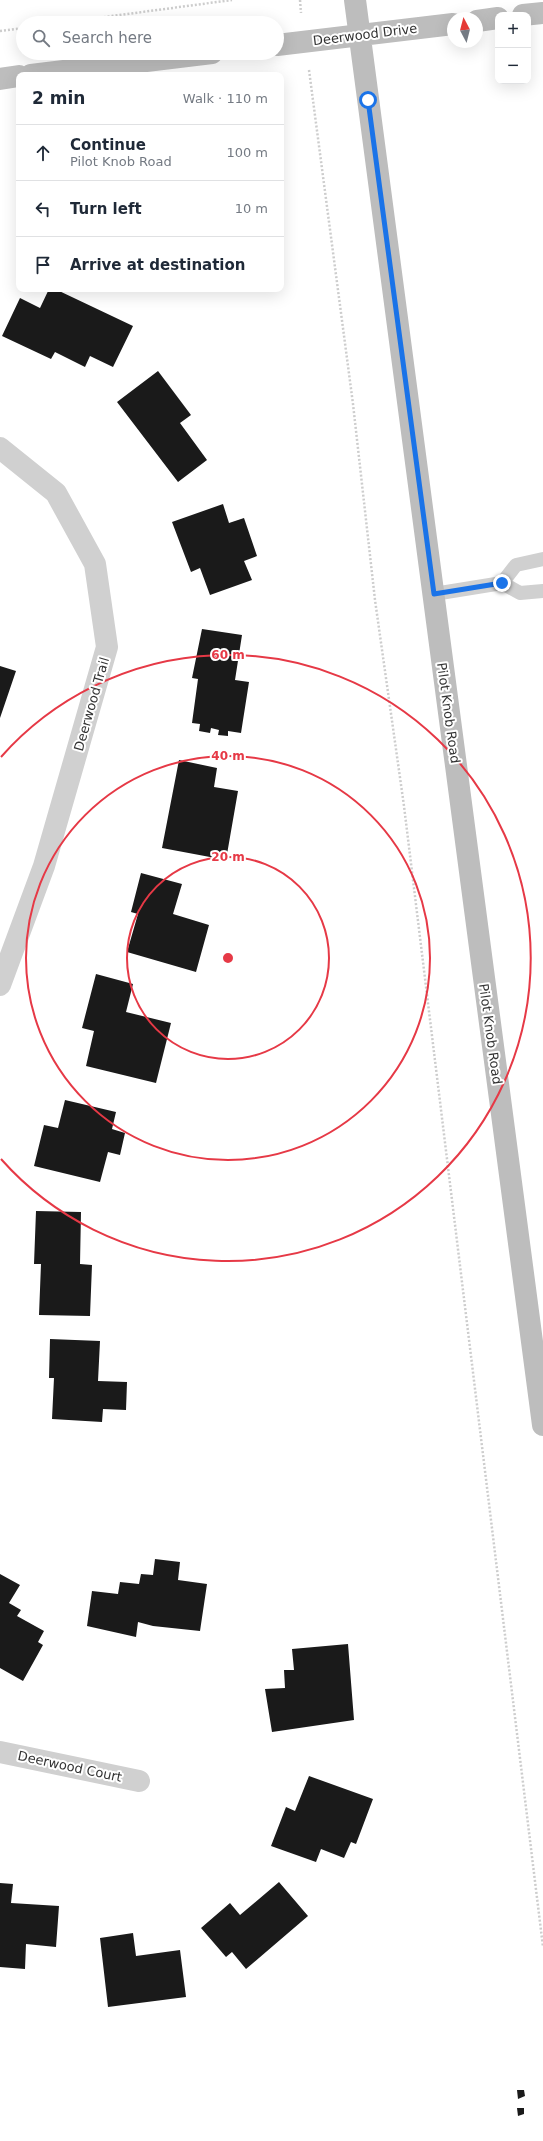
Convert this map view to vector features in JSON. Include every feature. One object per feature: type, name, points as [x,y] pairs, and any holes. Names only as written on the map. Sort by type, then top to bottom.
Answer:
[{"type":"main road","name":"Pilot Knob Road","points":[[355,0],[543,1425]]},
{"type":"main road","points":[[531,14],[543,12]]},
{"type":"main road","points":[[483,20],[495,18]]},
{"type":"main road","name":"Deerwood Drive","points":[[284,44],[447,25]]},
{"type":"main road","points":[[55,72],[154,60]]},
{"type":"main road","points":[[0,79],[16,76]]},
{"type":"street","name":"Deerwood Trail","points":[[0,448],[56,493],[95,564],[107,647],[44,866],[0,985]]},
{"type":"street","name":"Deerwood Court","points":[[0,1752],[139,1781]]},
{"type":"lane","points":[[502,583],[516,565],[543,559]]},
{"type":"lane","points":[[434,594],[502,583],[520,593],[543,591]]},
{"type":"path","points":[[112,16],[232,0]]},
{"type":"path","points":[[300,0],[304,42],[315,107],[352,396],[375,600],[405,814],[543,1947]]},
{"type":"path","points":[[0,31],[16,29]]},
{"type":"building","points":[[48,292],[61,292],[133,326],[113,367],[90,356],[85,367],[55,352],[51,359],[2,336],[20,298],[40,308]]},
{"type":"building","points":[[158,371],[191,415],[180,423],[207,460],[178,482],[117,402]]},
{"type":"building","points":[[223,504],[229,523],[244,518],[257,556],[244,561],[252,580],[210,595],[200,568],[191,572],[172,522]]},
{"type":"building","points":[[202,629],[242,635],[235,680],[249,682],[241,733],[228,731],[228,736],[218,735],[219,730],[211,728],[210,733],[199,731],[200,724],[192,723],[198,679],[192,678]]},
{"type":"building","points":[[0,666],[16,671],[0,718]]},
{"type":"building","points":[[179,760],[217,768],[214,787],[238,791],[226,860],[162,848]]},
{"type":"building","points":[[141,873],[182,884],[173,914],[209,925],[196,972],[127,952],[138,914],[131,912]]},
{"type":"building","points":[[96,974],[133,984],[126,1012],[171,1023],[156,1083],[86,1066],[94,1031],[82,1028]]},
{"type":"building","points":[[65,1100],[116,1112],[112,1129],[125,1133],[120,1155],[108,1152],[100,1182],[34,1166],[44,1125],[58,1128]]},
{"type":"building","points":[[36,1211],[81,1212],[80,1264],[92,1265],[90,1316],[39,1315],[41,1264],[34,1264]]},
{"type":"building","points":[[50,1339],[100,1341],[98,1381],[127,1382],[126,1410],[103,1409],[102,1422],[52,1419],[54,1378],[49,1378]]},
{"type":"building","points":[[155,1559],[180,1562],[178,1580],[207,1584],[200,1631],[153,1626],[138,1622],[136,1637],[87,1626],[92,1591],[118,1594],[120,1582],[139,1584],[141,1574],[153,1575]]},
{"type":"building","points":[[0,1574],[20,1585],[9,1603],[21,1610],[17,1616],[44,1631],[38,1642],[43,1645],[23,1681],[0,1668]]},
{"type":"building","points":[[348,1644],[354,1720],[272,1732],[265,1689],[285,1688],[284,1670],[294,1670],[292,1649]]},
{"type":"building","points":[[309,1776],[373,1799],[356,1844],[351,1842],[344,1858],[321,1849],[316,1862],[271,1846],[286,1807],[295,1811]]},
{"type":"building","points":[[279,1882],[308,1916],[246,1969],[232,1952],[226,1957],[201,1928],[230,1903],[240,1915]]},
{"type":"building","points":[[0,1883],[13,1884],[11,1903],[59,1906],[56,1947],[26,1944],[25,1969],[0,1967]]},
{"type":"building","points":[[133,1933],[136,1956],[180,1950],[186,1997],[108,2007],[100,1938]]},
{"type":"building","points":[[517,2090],[524,2090],[525,2096],[518,2099]]},
{"type":"building","points":[[517,2108],[524,2108],[524,2114],[518,2116]]},
{"type":"route","points":[[368,100],[434,594],[502,583]]}]
